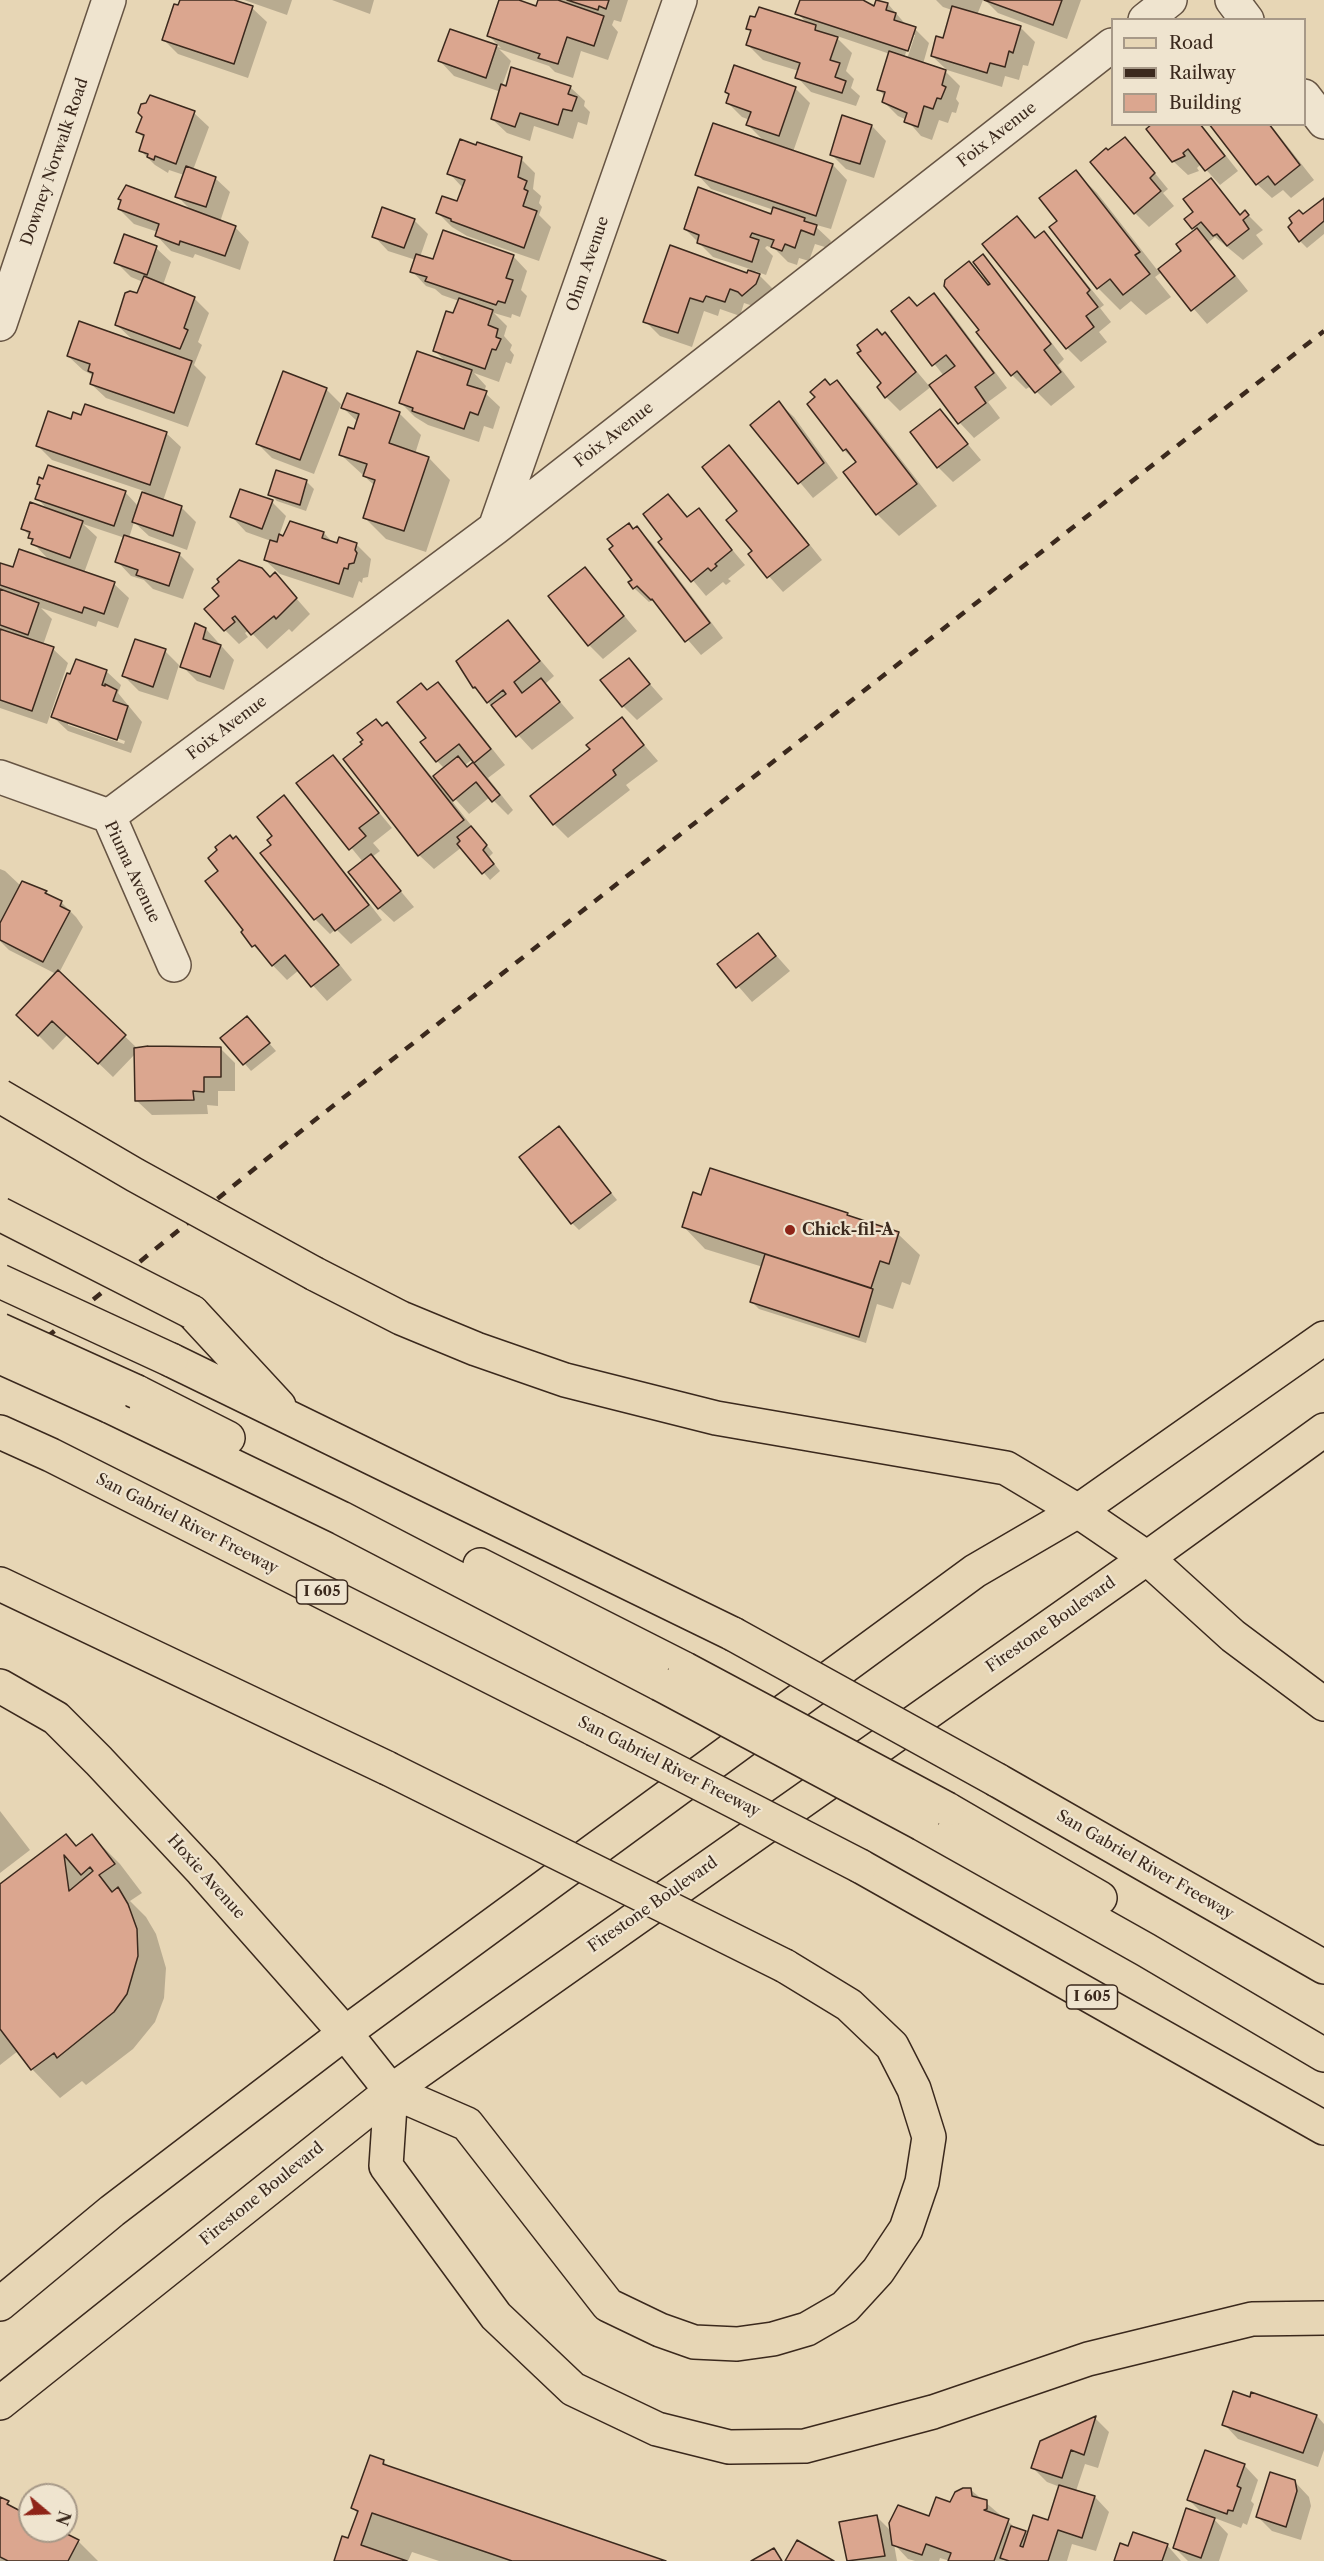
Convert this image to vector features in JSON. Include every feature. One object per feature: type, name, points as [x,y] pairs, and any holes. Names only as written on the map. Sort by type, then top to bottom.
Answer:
[{"type":"main road","points":[[0,1096],[135,1175],[315,1274],[401,1318],[476,1349],[565,1380],[716,1418],[1006,1468],[1078,1511],[1147,1558],[1233,1636],[1324,1704]]},
{"type":"main road","points":[[0,1214],[192,1312],[292,1420]]},
{"type":"main road","name":"San Gabriel River Freeway","points":[[0,1281],[171,1360],[733,1634],[997,1780],[1324,1966]]},
{"type":"main road","points":[[0,1330],[123,1399],[673,1676],[1324,2030]]},
{"type":"main road","points":[[0,2304],[112,2211],[345,2032],[975,1571],[1078,1511],[1324,1338]]},
{"type":"main road","points":[[0,1357],[123,1399]]},
{"type":"main road","name":"Firestone Boulevard","points":[[0,2403],[390,2091],[1147,1558],[1324,1430]]},
{"type":"main road","name":"San Gabriel River Freeway","points":[[0,1432],[51,1455],[594,1729],[860,1866],[1324,2128]]},
{"type":"main road","points":[[0,1584],[387,1768],[785,1966],[849,2005],[892,2046],[914,2089],[929,2137],[922,2182],[906,2229],[878,2271],[845,2307],[798,2332],[773,2339],[737,2344],[694,2342],[660,2330],[608,2305],[467,2124],[390,2091],[386,2166],[496,2316],[573,2389],[657,2429],[729,2447],[805,2446],[933,2412],[1088,2359],[1252,2319],[1324,2318]]},
{"type":"main road","name":"Hoxie Avenue","points":[[0,1686],[56,1718],[99,1761],[202,1871],[345,2032],[390,2091]]},
{"type":"main road","points":[[934,1816],[1146,1950],[1324,2055]]},
{"type":"street","name":"Downey Norwalk Road","points":[[0,324],[109,0]]},
{"type":"street","name":"Ohm Avenue","points":[[495,528],[680,0]]},
{"type":"street","points":[[1148,18],[1170,0]]},
{"type":"street","points":[[1232,0],[1246,18]]},
{"type":"street","name":"Foix Avenue","points":[[109,816],[495,528],[1111,47]]},
{"type":"street","points":[[1306,97],[1324,122]]},
{"type":"street","name":"Piuma Avenue","points":[[0,777],[109,816],[174,965]]},
{"type":"building","points":[[180,0],[234,0],[253,6],[234,64],[162,40],[174,4],[178,5]]},
{"type":"building","points":[[499,0],[519,0],[536,6],[538,0],[558,0],[604,16],[594,46],[567,37],[558,64],[538,58],[540,54],[487,36]]},
{"type":"building","points":[[567,0],[609,0],[606,9],[599,6],[598,10]]},
{"type":"building","points":[[800,0],[863,0],[874,6],[876,0],[888,3],[886,10],[896,13],[894,20],[916,27],[908,51],[795,14]]},
{"type":"building","points":[[984,0],[1062,0],[1053,25]]},
{"type":"building","points":[[952,6],[1021,26],[1013,53],[1009,51],[1005,67],[990,63],[987,73],[931,56],[936,36],[943,38]]},
{"type":"building","points":[[759,7],[816,25],[815,30],[838,37],[830,60],[840,63],[835,77],[846,81],[842,93],[795,78],[800,63],[746,45],[751,30],[746,29],[750,16],[755,17]]},
{"type":"building","points":[[450,29],[497,45],[486,78],[438,61]]},
{"type":"building","points":[[889,51],[946,70],[942,85],[946,87],[941,99],[937,98],[933,109],[924,106],[918,127],[904,122],[907,113],[882,102],[885,92],[877,90]]},
{"type":"building","points":[[734,65],[796,87],[779,136],[746,125],[751,112],[726,103],[729,94],[725,92]]},
{"type":"building","points":[[511,67],[571,86],[568,94],[577,97],[572,111],[563,109],[558,125],[520,113],[515,127],[491,119],[501,84],[506,86]]},
{"type":"building","points":[[150,95],[195,111],[176,164],[155,156],[154,160],[147,157],[148,154],[139,151],[144,135],[136,132],[142,117],[138,113],[141,104],[146,103]]},
{"type":"building","points":[[842,115],[872,125],[860,164],[830,155]]},
{"type":"building","points":[[713,123],[833,164],[816,216],[695,175]]},
{"type":"building","points":[[1150,126],[1202,126],[1225,156],[1205,171],[1188,149],[1183,153],[1185,156],[1172,162],[1146,129]]},
{"type":"building","points":[[1211,126],[1271,126],[1300,165],[1275,185],[1268,176],[1256,185]]},
{"type":"building","points":[[1125,137],[1155,173],[1150,178],[1161,191],[1134,214],[1090,162],[1106,148],[1108,150]]},
{"type":"building","points":[[460,139],[476,145],[477,142],[522,157],[518,177],[527,181],[524,189],[528,191],[523,206],[537,211],[524,248],[451,221],[436,213],[442,196],[457,201],[465,180],[447,174]]},
{"type":"building","points":[[186,166],[216,177],[206,207],[175,197]]},
{"type":"building","points":[[1076,170],[1140,252],[1135,255],[1150,274],[1123,295],[1110,279],[1097,289],[1049,227],[1057,221],[1039,198]]},
{"type":"building","points":[[1211,178],[1240,215],[1245,210],[1249,215],[1243,220],[1249,229],[1227,246],[1217,234],[1213,236],[1201,222],[1192,229],[1184,219],[1193,212],[1183,199]]},
{"type":"building","points":[[126,185],[236,226],[225,256],[180,241],[179,245],[155,236],[159,224],[118,209],[121,200],[118,199]]},
{"type":"building","points":[[698,187],[771,214],[773,207],[805,218],[804,221],[817,225],[814,235],[801,230],[795,248],[785,244],[782,251],[771,247],[774,240],[752,233],[750,237],[759,240],[752,262],[697,243],[699,235],[684,229]]},
{"type":"building","points":[[1324,198],[1324,221],[1299,242],[1288,227],[1292,223],[1289,218],[1299,210],[1303,214]]},
{"type":"building","points":[[382,207],[415,219],[404,248],[372,237]]},
{"type":"building","points":[[1017,216],[1035,238],[1044,231],[1090,290],[1087,293],[1098,307],[1086,316],[1094,327],[1066,349],[982,244]]},
{"type":"building","points":[[1197,228],[1235,276],[1191,311],[1158,269],[1181,251],[1176,244]]},
{"type":"building","points":[[443,230],[514,255],[506,278],[513,280],[505,303],[498,301],[496,305],[425,281],[427,277],[410,272],[416,254],[433,259]]},
{"type":"building","points":[[124,234],[157,246],[147,275],[114,263]]},
{"type":"building","points":[[670,245],[747,273],[748,270],[760,274],[756,284],[742,296],[730,289],[725,302],[706,296],[703,302],[690,298],[678,333],[643,322]]},
{"type":"building","points":[[983,254],[1051,344],[1044,350],[1061,372],[1035,393],[1017,371],[1011,376],[976,332],[979,330],[944,286],[945,280],[969,261],[988,285],[990,284],[973,262]]},
{"type":"building","points":[[144,276],[195,297],[184,328],[188,330],[180,349],[115,325],[125,293],[130,291],[137,293]]},
{"type":"building","points":[[934,293],[994,373],[975,387],[986,403],[958,424],[929,385],[955,366],[946,355],[932,366],[891,311],[909,297],[917,306]]},
{"type":"building","points":[[459,298],[493,310],[488,325],[498,329],[496,337],[501,339],[496,350],[492,349],[485,369],[433,351],[446,311],[453,313]]},
{"type":"building","points":[[79,321],[192,361],[174,413],[90,384],[93,373],[88,371],[90,364],[67,356]]},
{"type":"building","points":[[877,329],[882,335],[885,332],[916,372],[885,398],[877,387],[881,383],[857,353],[861,351],[857,345]]},
{"type":"building","points":[[417,351],[472,370],[467,385],[487,391],[478,415],[470,412],[464,429],[412,411],[413,408],[399,403]]},
{"type":"building","points":[[283,371],[327,388],[300,460],[256,444]]},
{"type":"building","points":[[825,379],[830,385],[837,380],[917,484],[876,515],[843,472],[856,462],[846,449],[843,451],[807,404],[815,397],[810,392]]},
{"type":"building","points":[[347,393],[400,412],[389,443],[429,457],[404,531],[363,518],[375,480],[363,476],[367,464],[339,455],[348,427],[354,429],[359,414],[341,408]]},
{"type":"building","points":[[779,401],[824,463],[798,484],[750,425]]},
{"type":"building","points":[[85,404],[167,432],[150,485],[36,446],[48,411],[71,419],[73,412],[81,415]]},
{"type":"building","points":[[940,409],[968,444],[937,468],[910,432]]},
{"type":"building","points":[[729,445],[809,545],[767,578],[748,554],[752,551],[726,520],[737,511],[702,467]]},
{"type":"building","points":[[48,465],[126,491],[114,526],[35,499],[40,485],[37,484],[39,477],[43,479]]},
{"type":"building","points":[[276,470],[307,480],[300,505],[268,495]]},
{"type":"building","points":[[240,489],[273,500],[262,529],[230,517]]},
{"type":"building","points":[[142,492],[182,506],[173,536],[132,522]]},
{"type":"building","points":[[668,494],[687,517],[699,508],[732,550],[715,564],[717,566],[711,571],[708,568],[691,582],[658,542],[662,539],[643,514]]},
{"type":"building","points":[[30,502],[83,521],[70,558],[31,544],[33,539],[28,538],[30,532],[21,529]]},
{"type":"building","points":[[290,521],[324,532],[322,538],[337,543],[339,537],[357,543],[354,563],[349,564],[348,569],[344,568],[339,584],[264,560],[270,540],[277,542],[279,534],[283,536]]},
{"type":"building","points":[[629,523],[633,529],[637,526],[710,623],[685,642],[652,599],[637,586],[633,589],[628,582],[632,580],[609,549],[613,546],[607,539]]},
{"type":"building","points":[[124,535],[180,553],[169,586],[136,575],[138,570],[115,562]]},
{"type":"building","points":[[19,549],[115,582],[104,614],[84,607],[82,613],[0,585],[0,563],[13,567]]},
{"type":"building","points":[[239,560],[262,568],[270,577],[275,572],[297,598],[276,619],[274,616],[251,635],[235,616],[232,618],[235,622],[224,631],[204,609],[219,596],[212,588],[219,582],[217,579]]},
{"type":"building","points":[[585,567],[624,616],[588,646],[548,596]]},
{"type":"building","points":[[0,589],[39,603],[28,635],[0,625]]},
{"type":"building","points":[[508,620],[540,661],[514,682],[522,693],[541,678],[560,702],[516,737],[491,705],[506,694],[503,690],[487,703],[475,687],[473,688],[456,661]]},
{"type":"building","points":[[195,623],[206,628],[203,639],[221,645],[210,677],[180,667]]},
{"type":"building","points":[[0,629],[54,647],[32,711],[0,700]]},
{"type":"building","points":[[135,639],[166,649],[153,687],[122,676]]},
{"type":"building","points":[[629,658],[650,684],[622,707],[600,680]]},
{"type":"building","points":[[76,659],[107,670],[102,685],[105,686],[105,684],[117,690],[113,701],[128,706],[117,740],[51,717],[67,673],[70,674]]},
{"type":"building","points":[[438,682],[491,749],[474,763],[459,744],[436,762],[420,742],[426,738],[397,702],[421,683],[427,690]]},
{"type":"building","points":[[622,717],[644,745],[613,770],[616,775],[553,825],[530,796],[590,749],[586,745]]},
{"type":"building","points":[[376,719],[382,726],[387,722],[464,820],[418,856],[343,759],[362,744],[360,742],[363,740],[357,733]]},
{"type":"building","points":[[333,755],[379,813],[359,828],[366,836],[349,850],[296,783]]},
{"type":"building","points":[[458,756],[467,767],[473,762],[500,795],[492,802],[476,782],[453,801],[433,776]]},
{"type":"building","points":[[284,795],[369,905],[335,931],[322,914],[314,920],[260,853],[271,845],[267,840],[272,836],[257,817]]},
{"type":"building","points":[[471,826],[487,845],[483,850],[494,864],[482,874],[457,844],[460,841],[457,837]]},
{"type":"building","points":[[230,835],[233,839],[236,836],[339,965],[311,987],[285,955],[272,966],[255,945],[252,947],[241,932],[243,930],[205,881],[218,871],[208,858],[217,850],[215,847]]},
{"type":"building","points":[[371,854],[401,891],[378,909],[348,872]]},
{"type":"building","points":[[22,881],[47,891],[45,893],[62,901],[60,906],[70,911],[43,962],[0,940],[0,923]]},
{"type":"building","points":[[758,933],[776,956],[736,988],[717,964]]},
{"type":"building","points":[[58,970],[126,1035],[98,1064],[52,1021],[38,1036],[16,1015]]},
{"type":"building","points":[[247,1016],[270,1043],[243,1065],[220,1038]]},
{"type":"building","points":[[148,1046],[221,1047],[221,1077],[204,1077],[204,1092],[193,1091],[194,1100],[135,1101],[134,1048]]},
{"type":"building","points":[[559,1126],[611,1193],[571,1224],[519,1157]]},
{"type":"building","name":"Chick-fil-A","points":[[710,1168],[899,1232],[889,1264],[880,1261],[871,1288],[682,1227],[693,1192],[701,1195]]},
{"type":"building","points":[[765,1254],[873,1289],[859,1337],[750,1302]]},
{"type":"building","points":[[66,1834],[76,1846],[92,1834],[115,1864],[99,1875],[112,1892],[118,1887],[128,1904],[137,1929],[138,1956],[127,1994],[114,2012],[57,2058],[54,2053],[31,2070],[0,2029],[0,1884]],"holes":[[[64,1855],[81,1875],[90,1867],[93,1871],[69,1891]]]},
{"type":"building","points":[[1233,2391],[1250,2397],[1251,2392],[1317,2415],[1303,2453],[1222,2425]]},
{"type":"building","points":[[1096,2416],[1084,2455],[1071,2450],[1062,2478],[1031,2468],[1040,2441]]},
{"type":"building","points":[[1205,2450],[1245,2464],[1237,2486],[1241,2488],[1233,2511],[1228,2510],[1227,2514],[1187,2500]]},
{"type":"building","points":[[370,2455],[384,2460],[383,2464],[666,2561],[512,2561],[372,2513],[361,2545],[407,2561],[334,2561],[342,2536],[348,2538],[358,2511],[351,2508]]},
{"type":"building","points":[[1270,2472],[1295,2480],[1297,2491],[1286,2527],[1256,2517]]},
{"type":"building","points":[[1059,2485],[1095,2496],[1082,2538],[1058,2530],[1048,2561],[1009,2561],[1000,2558],[1011,2526],[1026,2531],[1020,2546],[1023,2547],[1033,2515],[1048,2520]]},
{"type":"building","points":[[963,2488],[971,2488],[972,2496],[987,2500],[987,2509],[984,2510],[1009,2519],[994,2561],[948,2561],[951,2553],[926,2544],[922,2555],[892,2545],[889,2523],[898,2505],[929,2516],[936,2497],[950,2502],[955,2492]]},
{"type":"building","points":[[0,2497],[9,2501],[7,2504],[18,2510],[18,2543],[77,2543],[68,2561],[8,2561],[0,2557]]},
{"type":"building","points":[[1186,2508],[1215,2518],[1201,2558],[1173,2548]]},
{"type":"building","points":[[877,2515],[885,2556],[847,2561],[839,2522]]},
{"type":"building","points":[[1133,2532],[1168,2544],[1162,2561],[1114,2561],[1120,2543],[1128,2546]]},
{"type":"building","points":[[797,2540],[834,2561],[785,2561]]},
{"type":"building","points":[[774,2548],[782,2561],[751,2561]]},
{"type":"railway","points":[[0,1375],[306,1127],[1324,331]]},
{"type":"place","name":"Chick-fil-A","points":[[790,1230]]}]
